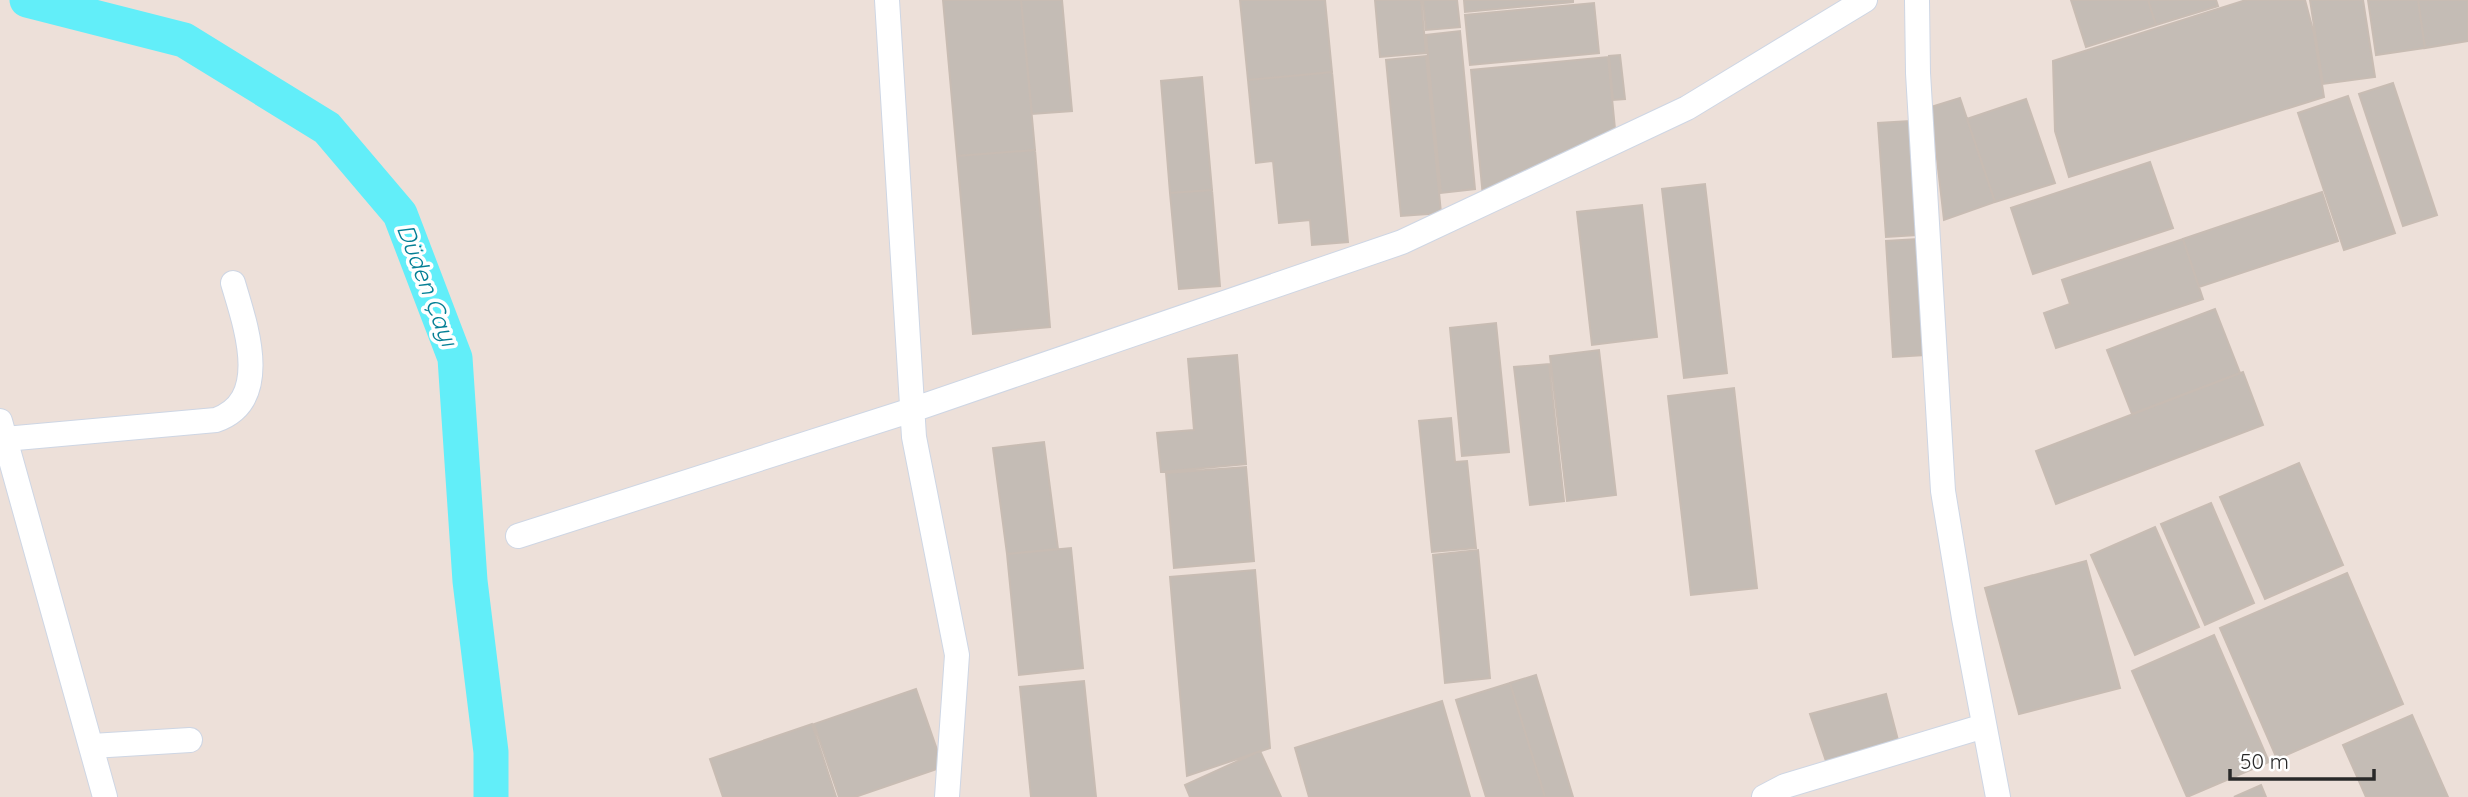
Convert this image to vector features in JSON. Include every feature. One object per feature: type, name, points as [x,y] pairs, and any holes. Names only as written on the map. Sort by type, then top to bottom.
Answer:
[{"type":"street","points":[[887,0],[914,437],[957,655],[947,797]]},
{"type":"street","points":[[518,536],[912,410],[1402,242],[1687,108],[1865,0]]},
{"type":"street","points":[[1917,0],[1918,73],[1943,491],[1998,797]]},
{"type":"street","points":[[105,797],[2,430],[216,420],[232,412],[242,400],[247,386],[251,355],[233,283]]},
{"type":"street","points":[[1764,797],[1785,786],[1984,726]]},
{"type":"street","points":[[92,746],[190,740]]},
{"type":"building","points":[[943,0],[1021,0],[1035,150],[957,156]]},
{"type":"building","points":[[1021,0],[1062,0],[1072,111],[1032,114]]},
{"type":"building","points":[[1240,0],[1325,0],[1332,72],[1248,80]]},
{"type":"building","points":[[1375,0],[1421,0],[1426,53],[1380,57]]},
{"type":"building","points":[[1423,0],[1457,0],[1460,27],[1426,30]]},
{"type":"building","points":[[1464,0],[1573,0],[1573,2],[1465,12]]},
{"type":"building","points":[[2071,0],[2148,0],[2156,25],[2086,47]]},
{"type":"building","points":[[2148,0],[2216,0],[2218,6],[2156,25]]},
{"type":"building","points":[[2246,0],[2305,0],[2314,34],[2324,97],[2069,177],[2055,131],[2053,61]]},
{"type":"building","points":[[2310,0],[2363,0],[2375,77],[2323,84]]},
{"type":"building","points":[[2368,0],[2418,0],[2425,48],[2376,55]]},
{"type":"building","points":[[2418,0],[2468,0],[2468,41],[2425,48]]},
{"type":"building","points":[[1594,3],[1599,53],[1470,65],[1465,15]]},
{"type":"building","points":[[1460,31],[1475,189],[1441,193],[1426,35]]},
{"type":"building","points":[[1620,55],[1625,99],[1613,100],[1609,56]]},
{"type":"building","points":[[1426,56],[1441,213],[1401,216],[1386,60]]},
{"type":"building","points":[[1608,57],[1615,129],[1483,197],[1471,70]]},
{"type":"building","points":[[1332,72],[1348,242],[1312,245],[1310,220],[1279,223],[1273,161],[1256,163],[1248,80]]},
{"type":"building","points":[[1202,77],[1212,190],[1170,193],[1161,81]]},
{"type":"building","points":[[2393,83],[2437,215],[2403,226],[2359,94]]},
{"type":"building","points":[[2348,96],[2395,233],[2344,250],[2298,113]]},
{"type":"building","points":[[1960,98],[1995,202],[1944,220],[1931,107]]},
{"type":"building","points":[[2026,99],[2055,183],[1995,202],[1967,119]]},
{"type":"building","points":[[1910,121],[1917,235],[1886,237],[1878,123]]},
{"type":"building","points":[[1035,150],[1050,327],[973,334],[957,156]]},
{"type":"building","points":[[2150,162],[2173,228],[2033,274],[2011,208]]},
{"type":"building","points":[[1705,184],[1727,373],[1684,378],[1662,189]]},
{"type":"building","points":[[1212,190],[1220,286],[1179,289],[1170,193]]},
{"type":"building","points":[[2322,192],[2338,241],[2199,287],[2183,239]]},
{"type":"building","points":[[1642,205],[1657,337],[1592,345],[1577,212]]},
{"type":"building","points":[[1918,239],[1925,355],[1893,357],[1886,241]]},
{"type":"building","points":[[2183,239],[2203,299],[2056,348],[2044,313],[2070,304],[2062,280]]},
{"type":"building","points":[[2215,309],[2240,373],[2132,414],[2107,350]]},
{"type":"building","points":[[1496,323],[1509,452],[1462,456],[1450,328]]},
{"type":"building","points":[[1599,350],[1616,495],[1567,501],[1550,356]]},
{"type":"building","points":[[1237,355],[1246,464],[1161,472],[1157,433],[1194,430],[1188,359]]},
{"type":"building","points":[[1549,364],[1564,501],[1530,505],[1514,367]]},
{"type":"building","points":[[2243,372],[2263,425],[2056,504],[2036,451]]},
{"type":"building","points":[[1734,388],[1757,588],[1691,595],[1668,396]]},
{"type":"building","points":[[1451,418],[1455,462],[1467,461],[1476,548],[1432,552],[1419,421]]},
{"type":"building","points":[[1044,442],[1058,549],[1007,554],[993,448]]},
{"type":"building","points":[[2299,463],[2343,565],[2265,599],[2220,497]]},
{"type":"building","points":[[1246,467],[1254,561],[1174,568],[1166,473]]},
{"type":"building","points":[[2211,503],[2254,603],[2205,625],[2161,524]]},
{"type":"building","points":[[2155,527],[2199,627],[2135,655],[2091,555]]},
{"type":"building","points":[[1071,548],[1083,668],[1019,675],[1007,554]]},
{"type":"building","points":[[1478,550],[1490,678],[1445,683],[1433,555]]},
{"type":"building","points":[[2086,561],[2120,688],[2019,714],[1985,588]]},
{"type":"building","points":[[1255,570],[1270,748],[1187,776],[1170,577]]},
{"type":"building","points":[[2347,573],[2403,704],[2277,759],[2220,628]]},
{"type":"building","points":[[2214,635],[2269,762],[2187,797],[2132,671]]},
{"type":"building","points":[[1536,675],[1573,797],[1545,797],[1510,683]]},
{"type":"building","points":[[1084,681],[1096,797],[1031,797],[1020,687]]},
{"type":"building","points":[[1510,683],[1545,797],[1486,797],[1456,700]]},
{"type":"building","points":[[916,689],[943,767],[855,797],[839,797],[814,724]]},
{"type":"building","points":[[1886,694],[1899,744],[1827,764],[1810,714]]},
{"type":"building","points":[[1442,701],[1470,797],[1309,797],[1295,748]]},
{"type":"building","points":[[2412,715],[2448,797],[2366,797],[2343,745]]},
{"type":"building","points":[[812,724],[836,797],[723,797],[710,759]]},
{"type":"building","points":[[1260,751],[1281,797],[1190,797],[1185,785]]},
{"type":"building","points":[[2261,785],[2266,797],[2234,797]]},
{"type":"waterway","name":"Düden Çayı","points":[[27,0],[184,40],[327,128],[400,214],[455,358],[470,581],[491,752],[491,797]]}]
